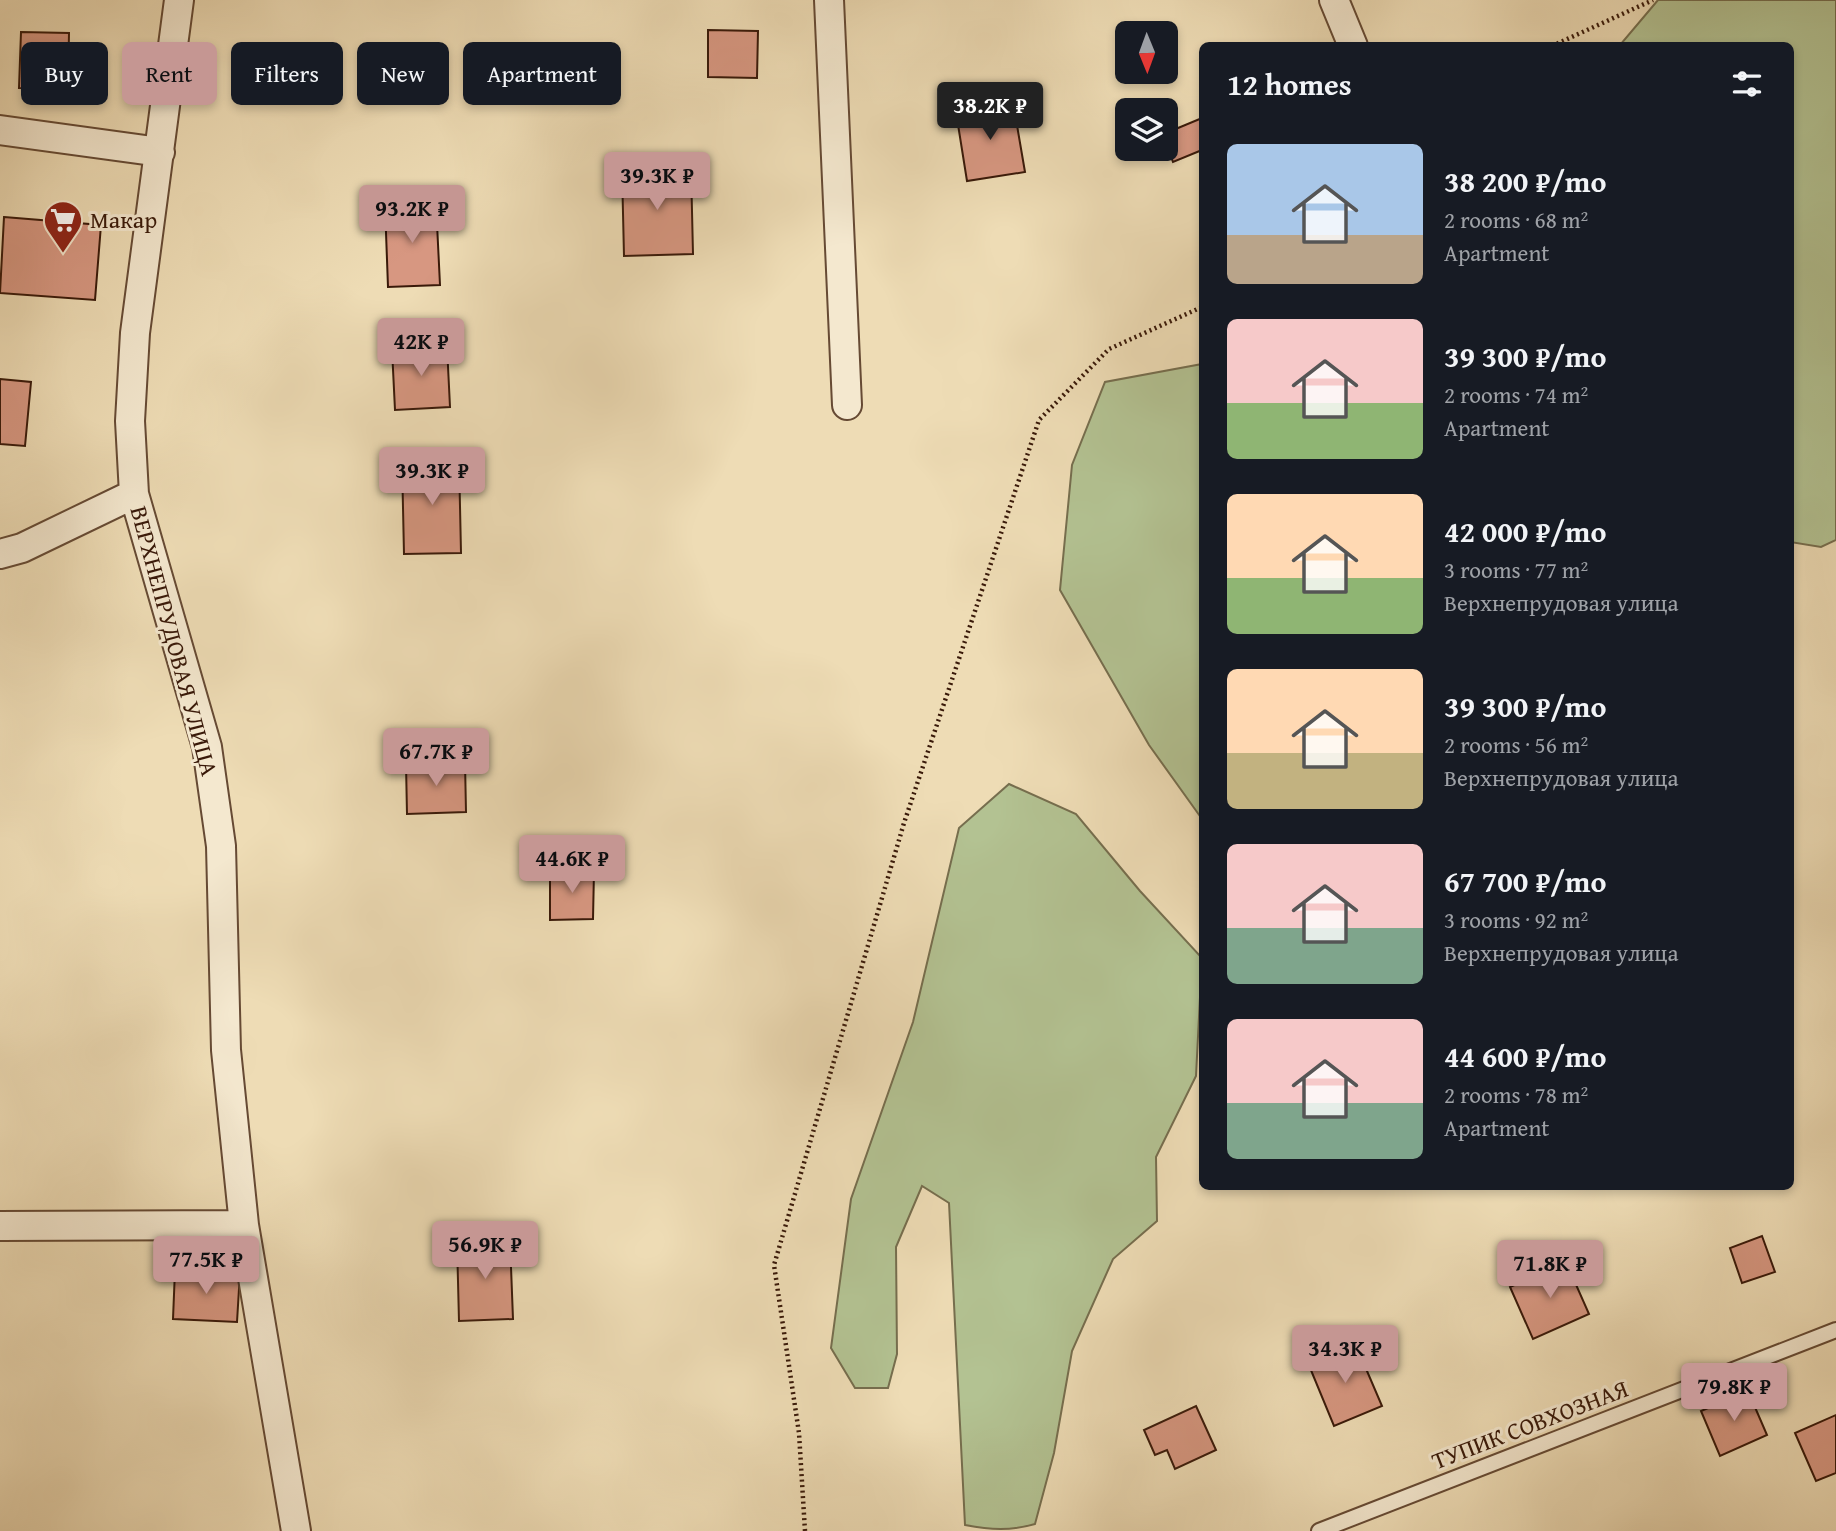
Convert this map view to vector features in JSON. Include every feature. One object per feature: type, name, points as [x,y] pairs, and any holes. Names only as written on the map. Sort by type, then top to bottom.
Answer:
[{"type":"street","name":"ВЕРХНЕПРУДОВАЯ УЛИЦА","points":[[179,0],[135,333],[130,421],[134,494],[207,747],[221,846],[226,1050],[244,1225],[296,1531]]},
{"type":"street","points":[[829,0],[847,405]]},
{"type":"street","points":[[1334,0],[1351,42]]},
{"type":"street","points":[[0,130],[160,152]]},
{"type":"street","points":[[0,554],[22,548],[134,494]]},
{"type":"street","points":[[0,1226],[244,1225]]},
{"type":"lane","name":"ТУПИК СОВХОЗНАЯ","points":[[1319,1531],[1836,1330]]},
{"type":"path","points":[[1561,42],[1653,0]]},
{"type":"path","points":[[805,1531],[799,1433],[774,1265],[908,810],[1039,420],[1109,349],[1199,308]]},
{"type":"green space","points":[[1658,0],[1836,0],[1836,540],[1821,547],[1794,543],[1794,42],[1623,42]]},
{"type":"green space","points":[[1199,365],[1199,815],[1149,745],[1060,590],[1072,465],[1105,382]]},
{"type":"green space","points":[[1009,784],[1076,814],[1140,891],[1199,955],[1196,1076],[1156,1157],[1157,1221],[1113,1259],[1072,1351],[1054,1453],[1035,1524],[1017,1528],[965,1525],[949,1203],[922,1186],[896,1247],[897,1354],[888,1388],[855,1388],[831,1348],[851,1199],[913,1022],[959,828]]},
{"type":"building","points":[[708,30],[758,31],[757,78],[708,77]]},
{"type":"building","points":[[21,32],[69,33],[69,42],[21,42],[19,88]]},
{"type":"building","points":[[1013,102],[1025,172],[967,181],[956,112]]},
{"type":"building","points":[[1199,119],[1199,151],[1178,160],[1178,128]]},
{"type":"building","points":[[691,168],[693,254],[624,256],[622,170]]},
{"type":"building","points":[[436,203],[440,285],[388,287],[385,205]]},
{"type":"building","points":[[4,217],[101,225],[95,300],[0,293]]},
{"type":"building","points":[[447,346],[450,407],[395,410],[392,349]]},
{"type":"building","points":[[0,379],[31,382],[25,446],[0,444]]},
{"type":"building","points":[[459,460],[461,553],[404,554],[402,461]]},
{"type":"building","points":[[465,762],[466,812],[407,814],[406,764]]},
{"type":"building","points":[[550,870],[594,871],[593,919],[550,920]]},
{"type":"building","points":[[1762,1236],[1775,1272],[1742,1283],[1730,1248]]},
{"type":"building","points":[[510,1241],[513,1319],[459,1321],[457,1242]]},
{"type":"building","points":[[1566,1262],[1589,1314],[1533,1339],[1510,1287]]},
{"type":"building","points":[[175,1270],[240,1272],[237,1322],[173,1319]]},
{"type":"building","points":[[1355,1343],[1382,1406],[1334,1426],[1308,1363]]},
{"type":"building","points":[[1748,1391],[1767,1435],[1720,1456],[1701,1411]]},
{"type":"building","points":[[1196,1406],[1216,1450],[1175,1469],[1167,1450],[1155,1455],[1144,1430]]},
{"type":"building","points":[[1836,1415],[1836,1473],[1816,1481],[1795,1433]]},
{"type":"place","name":"Макар","points":[[63,254]]}]
